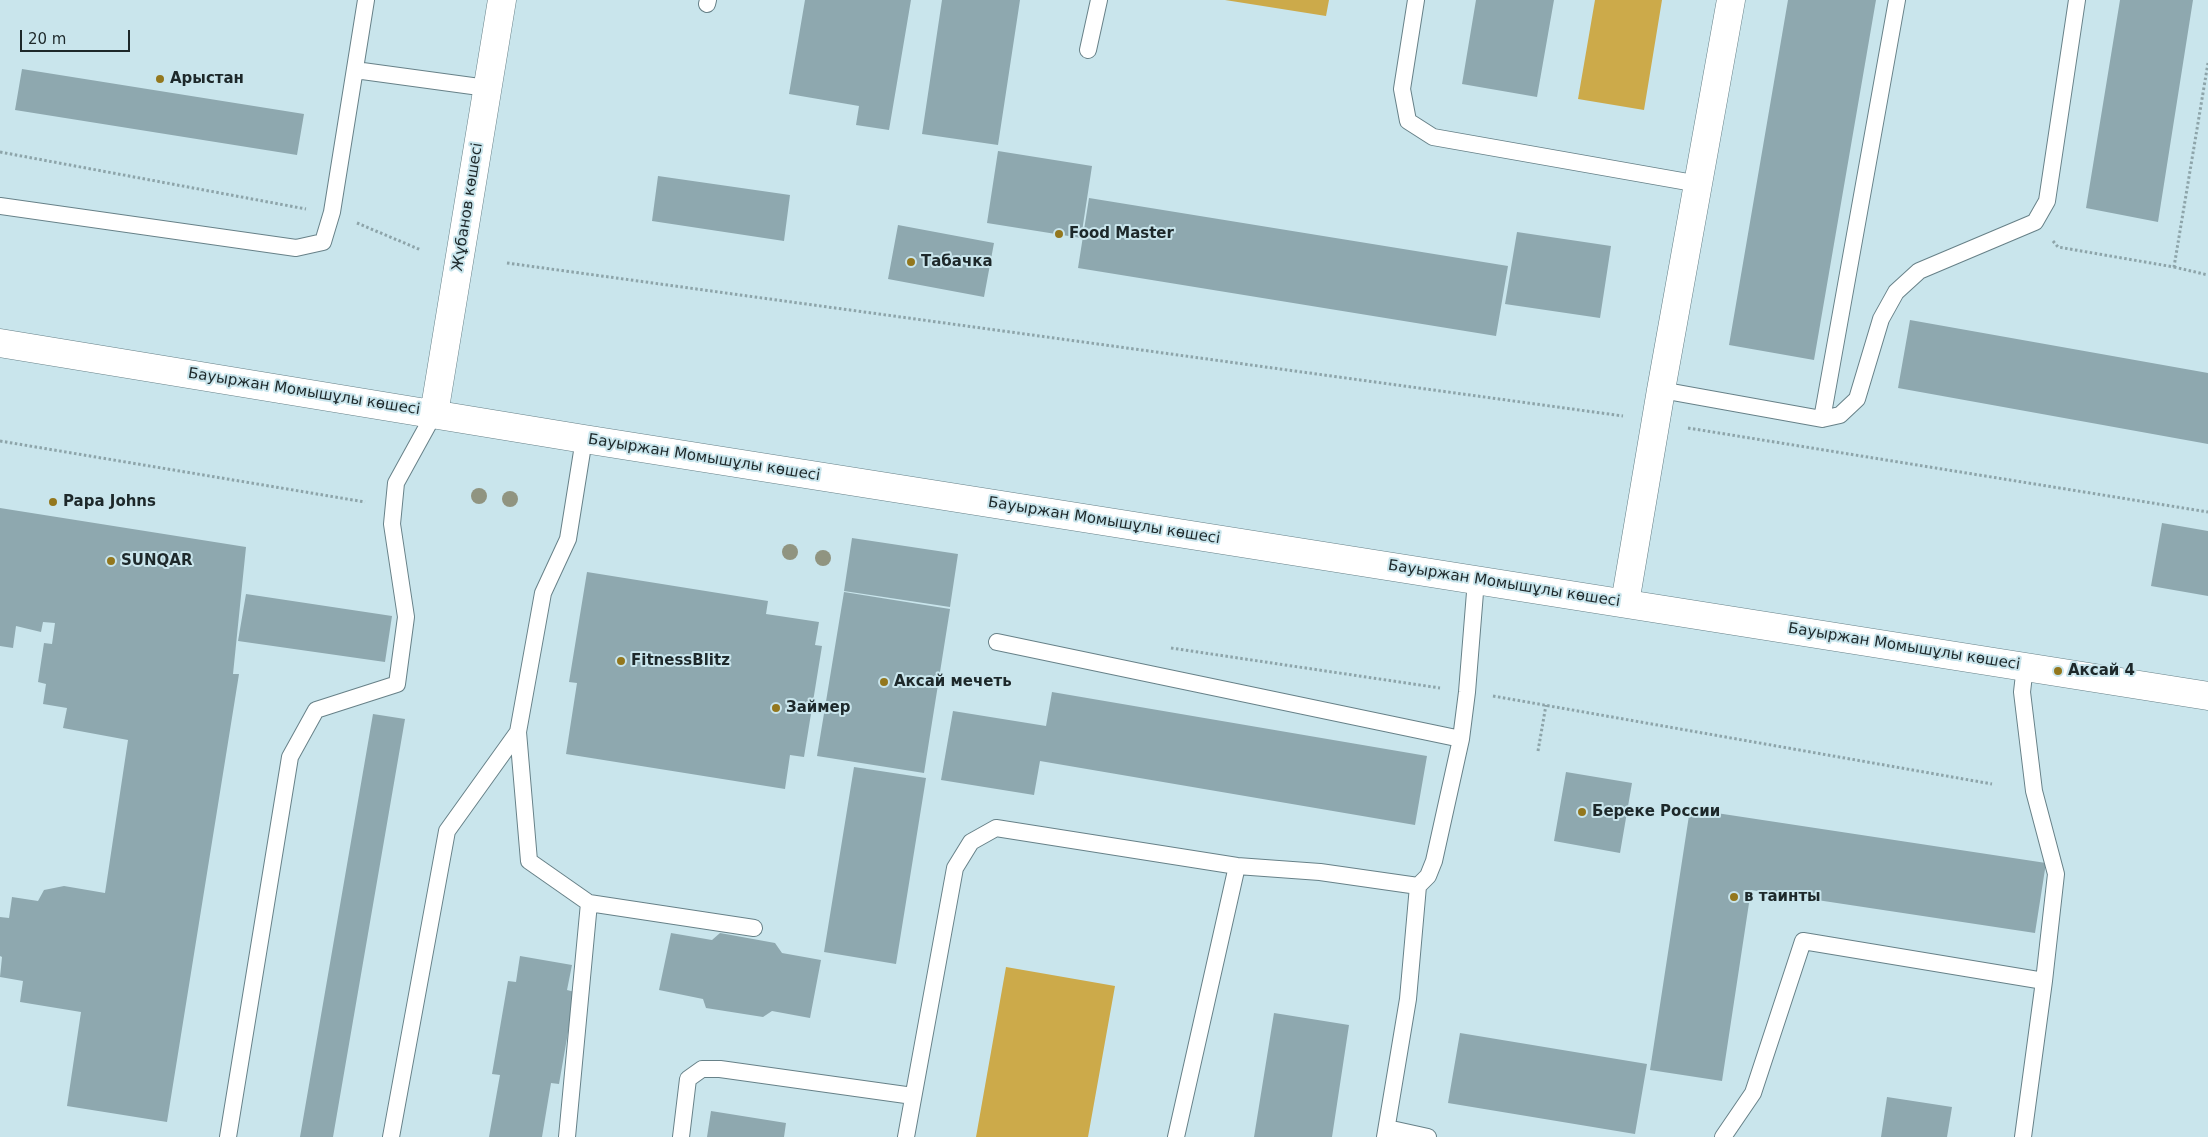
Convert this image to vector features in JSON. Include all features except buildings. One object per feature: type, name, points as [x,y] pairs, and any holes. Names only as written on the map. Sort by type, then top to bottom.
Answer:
[{"type":"main road","name":"Жұбанов көшесі","points":[[434,414],[502,0]]},
{"type":"main road","points":[[1625,603],[1655,422],[1731,0]]},
{"type":"main road","name":"Бауыржан Момышұлы көшесі","points":[[0,343],[584,439],[2208,696]]},
{"type":"lane","points":[[0,206],[296,248],[323,242],[332,212],[366,0]]},
{"type":"lane","points":[[1088,50],[1099,0]]},
{"type":"lane","points":[[1416,0],[1402,89],[1408,121],[1433,137],[1699,184]]},
{"type":"lane","points":[[1822,419],[1897,0]]},
{"type":"lane","points":[[1661,390],[1822,419],[1840,415],[1857,399],[1881,319],[1896,292],[1919,271],[2035,222],[2047,201],[2077,0]]},
{"type":"lane","points":[[355,70],[487,88]]},
{"type":"lane","points":[[228,1137],[290,757],[316,710],[397,684],[406,617],[392,524],[396,483],[434,414]]},
{"type":"lane","points":[[584,439],[568,539],[543,593],[518,732],[529,862],[589,903],[754,928]]},
{"type":"lane","points":[[1428,1137],[1386,1132],[1408,999],[1418,886],[1428,876],[1434,861],[1461,739],[1467,692],[1476,580]]},
{"type":"lane","points":[[997,642],[1461,739]]},
{"type":"lane","points":[[2023,1137],[2056,874],[2034,791],[2022,692],[2025,666]]},
{"type":"lane","points":[[391,1137],[447,831],[518,732]]},
{"type":"lane","points":[[906,1137],[955,868],[971,842],[996,828],[1237,866],[1320,872],[1418,886]]},
{"type":"lane","points":[[1176,1137],[1237,866]]},
{"type":"lane","points":[[567,1137],[589,903]]},
{"type":"lane","points":[[1723,1137],[1753,1093],[1802,941],[2044,981]]},
{"type":"lane","points":[[681,1137],[688,1079],[702,1069],[720,1069],[913,1096]]},
{"type":"path","points":[[2174,267],[2208,63]]},
{"type":"path","points":[[0,152],[298,208],[332,212],[421,250]]},
{"type":"path","points":[[2035,222],[2058,247],[2174,267],[2208,275]]},
{"type":"path","points":[[507,263],[1578,409],[2208,512]]},
{"type":"path","points":[[0,441],[365,502]]},
{"type":"path","points":[[1164,647],[1546,704],[1992,784]]},
{"type":"path","points":[[1538,751],[1546,704]]},
{"type":"shaded area","points":[[1225,0],[1329,0],[1326,16]]},
{"type":"shaded area","points":[[1595,0],[1662,0],[1644,110],[1578,99]]},
{"type":"shaded area","points":[[1006,967],[1115,986],[1088,1137],[976,1137]]},
{"type":"place","name":"Арыстан","points":[[160,79]]},
{"type":"place","name":"Food Master","points":[[1059,234]]},
{"type":"place","name":"Табачка","points":[[911,262]]},
{"type":"place","name":"Papa Johns","points":[[53,502]]},
{"type":"place","name":"SUNQAR","points":[[111,561]]},
{"type":"place","name":"FitnessBlitz","points":[[621,661]]},
{"type":"place","name":"Аксай 4","points":[[2058,671]]},
{"type":"place","name":"Аксай мечеть","points":[[884,682]]},
{"type":"place","name":"Займер","points":[[776,708]]},
{"type":"place","name":"Береке России","points":[[1582,812]]},
{"type":"place","name":"в таинты","points":[[1734,897]]}]
